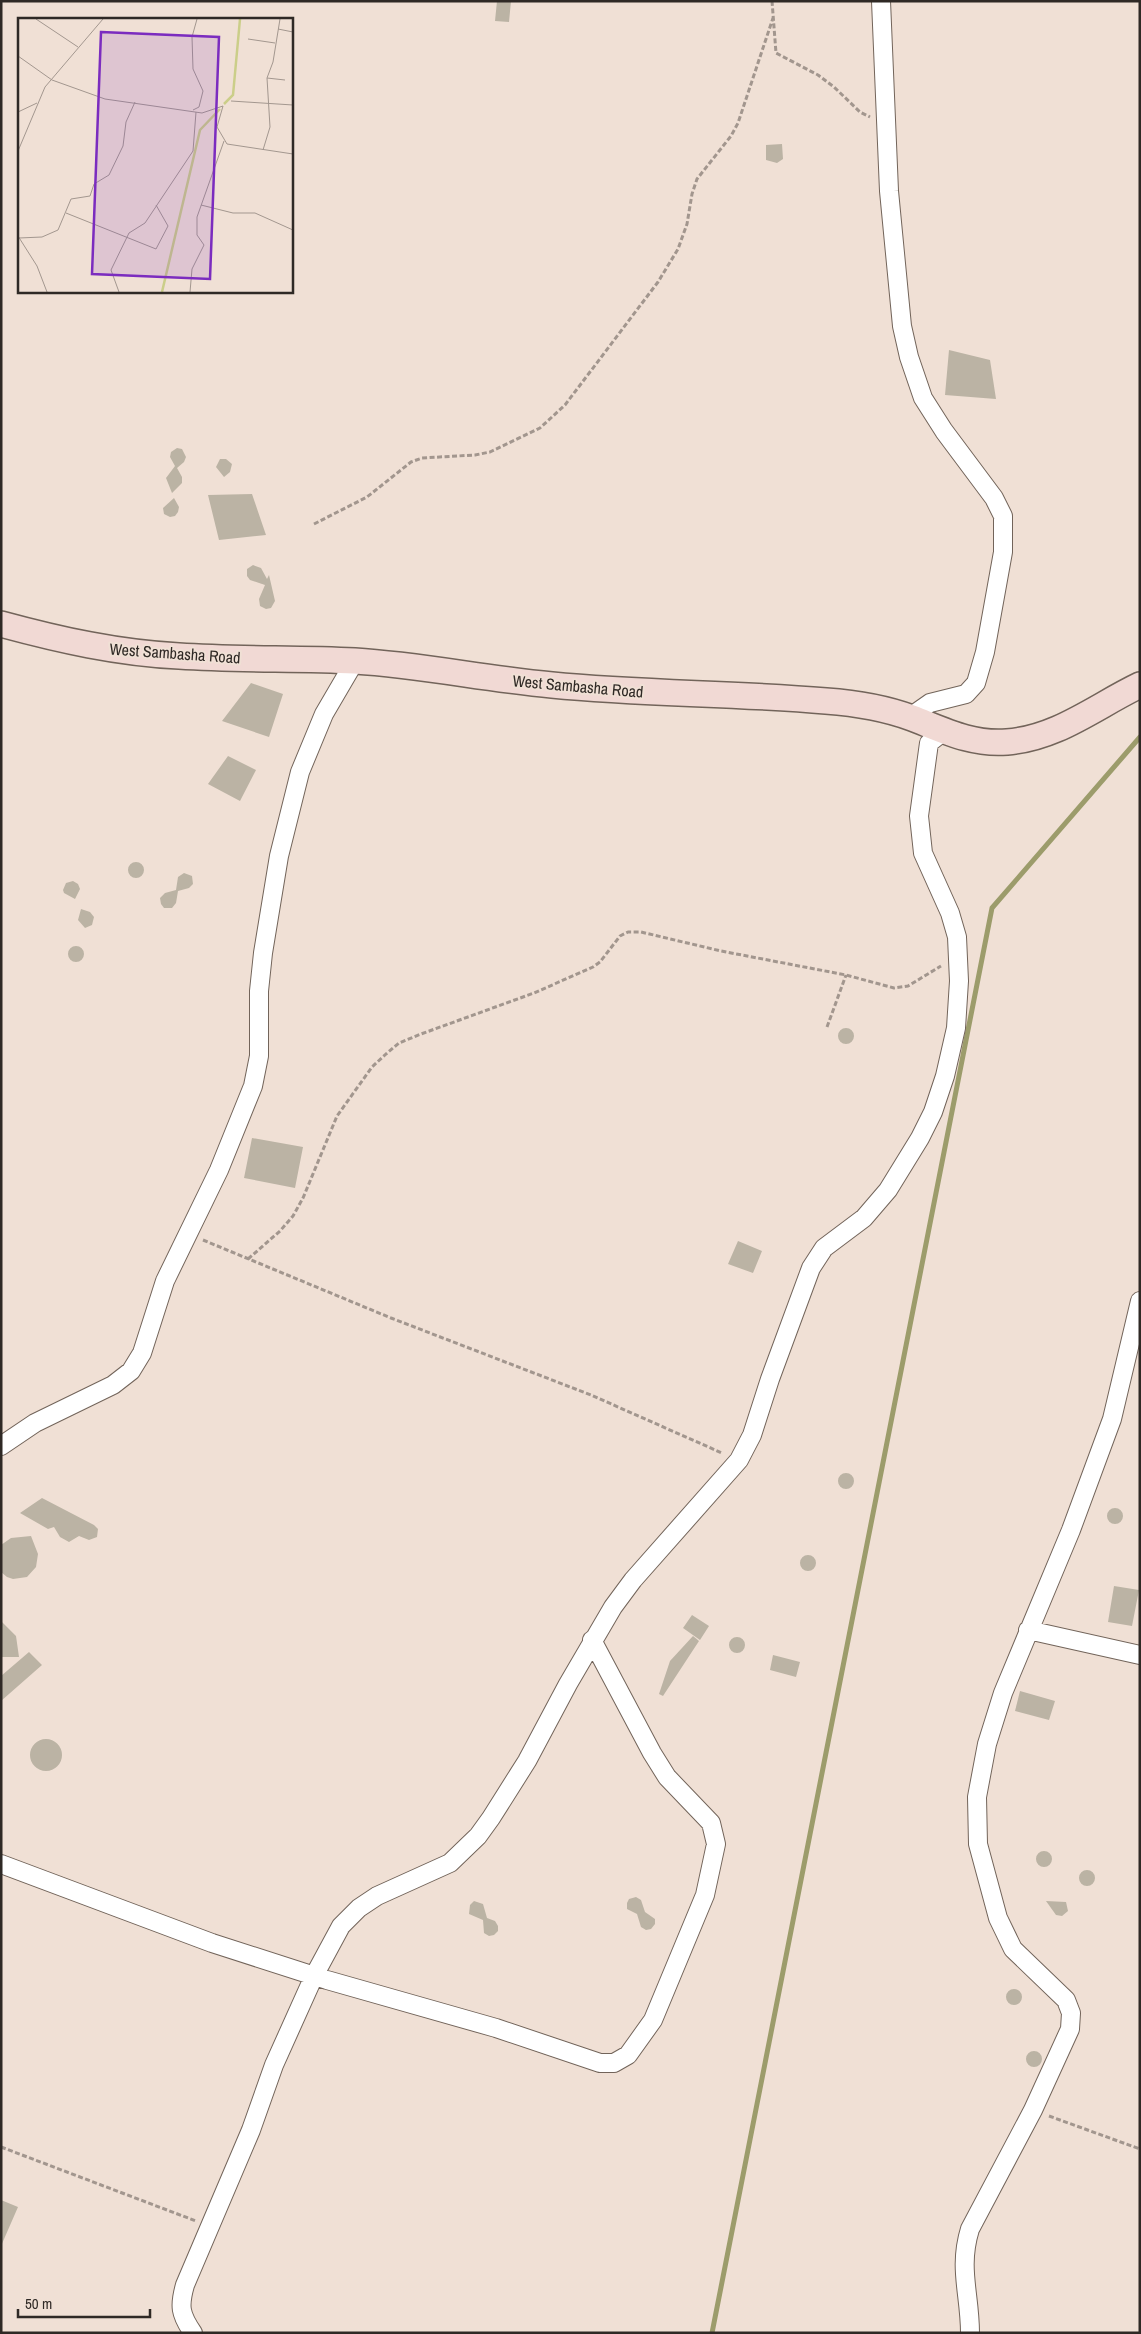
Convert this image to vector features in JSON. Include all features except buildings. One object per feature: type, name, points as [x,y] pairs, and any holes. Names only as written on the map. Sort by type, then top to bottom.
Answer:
[{"type":"street","points":[[881,1],[889,191],[902,326],[914,377],[923,398],[944,431],[994,498],[1000,508],[1005,527],[1003,552],[985,652],[976,683],[966,694],[930,703],[910,717]]},
{"type":"street","name":"West Sambasha Road","points":[[1,624],[67,641],[109,649],[158,654],[355,661],[551,685],[852,703],[910,717],[943,732],[976,741],[1003,743],[1023,741],[1054,731],[1076,721],[1140,685]]},
{"type":"street","points":[[1,1446],[35,1424],[112,1385],[131,1370],[142,1352],[166,1281],[219,1170],[253,1086],[259,1056],[259,991],[262,953],[279,856],[300,772],[324,714],[355,661]]},
{"type":"street","points":[[193,2333],[182,2314],[180,2301],[185,2285],[251,2130],[274,2065],[314,1976],[341,1926],[359,1908],[377,1896],[444,1867],[478,1836],[527,1761],[592,1640],[633,1580],[739,1460],[752,1435],[770,1379],[811,1268],[824,1248],[864,1218],[888,1190],[920,1138],[933,1112],[945,1076],[956,1028],[959,1001],[957,937],[950,913],[923,853],[919,816],[928,743],[943,732]]},
{"type":"street","points":[[970,2333],[964,2270],[964,2248],[970,2228],[1033,2110],[1070,2029],[1071,2013],[1066,2000],[1013,1949],[998,1918],[978,1844],[977,1797],[987,1744],[1003,1693],[1071,1530],[1112,1419],[1140,1301]]},
{"type":"street","points":[[1028,1630],[1140,1655]]},
{"type":"street","points":[[1,1864],[212,1943],[314,1976],[496,2028],[603,2064],[618,2062],[632,2051],[653,2020],[692,1931],[711,1872],[715,1854],[715,1835],[705,1815],[667,1777],[652,1753],[592,1640]]},
{"type":"path","points":[[772,1],[776,53],[818,75],[834,87],[860,112],[885,121]]},
{"type":"path","points":[[314,524],[367,497],[411,462],[422,458],[475,455],[490,452],[540,428],[565,405],[658,282],[678,248],[687,224],[692,194],[698,179],[731,136],[738,123],[773,18]]},
{"type":"path","points":[[248,1259],[280,1231],[293,1216],[303,1198],[337,1116],[372,1067],[386,1054],[399,1043],[534,993],[593,967],[600,962],[620,936],[625,933],[644,932],[721,951],[846,975],[894,988],[908,986],[958,955]]},
{"type":"path","points":[[827,1027],[846,975]]},
{"type":"path","points":[[188,1234],[391,1318],[591,1395],[739,1460]]},
{"type":"path","points":[[1033,2110],[1140,2149]]},
{"type":"path","points":[[1,2147],[210,2227]]},
{"type":"waterway","points":[[712,2333],[992,908],[1140,737]]}]
